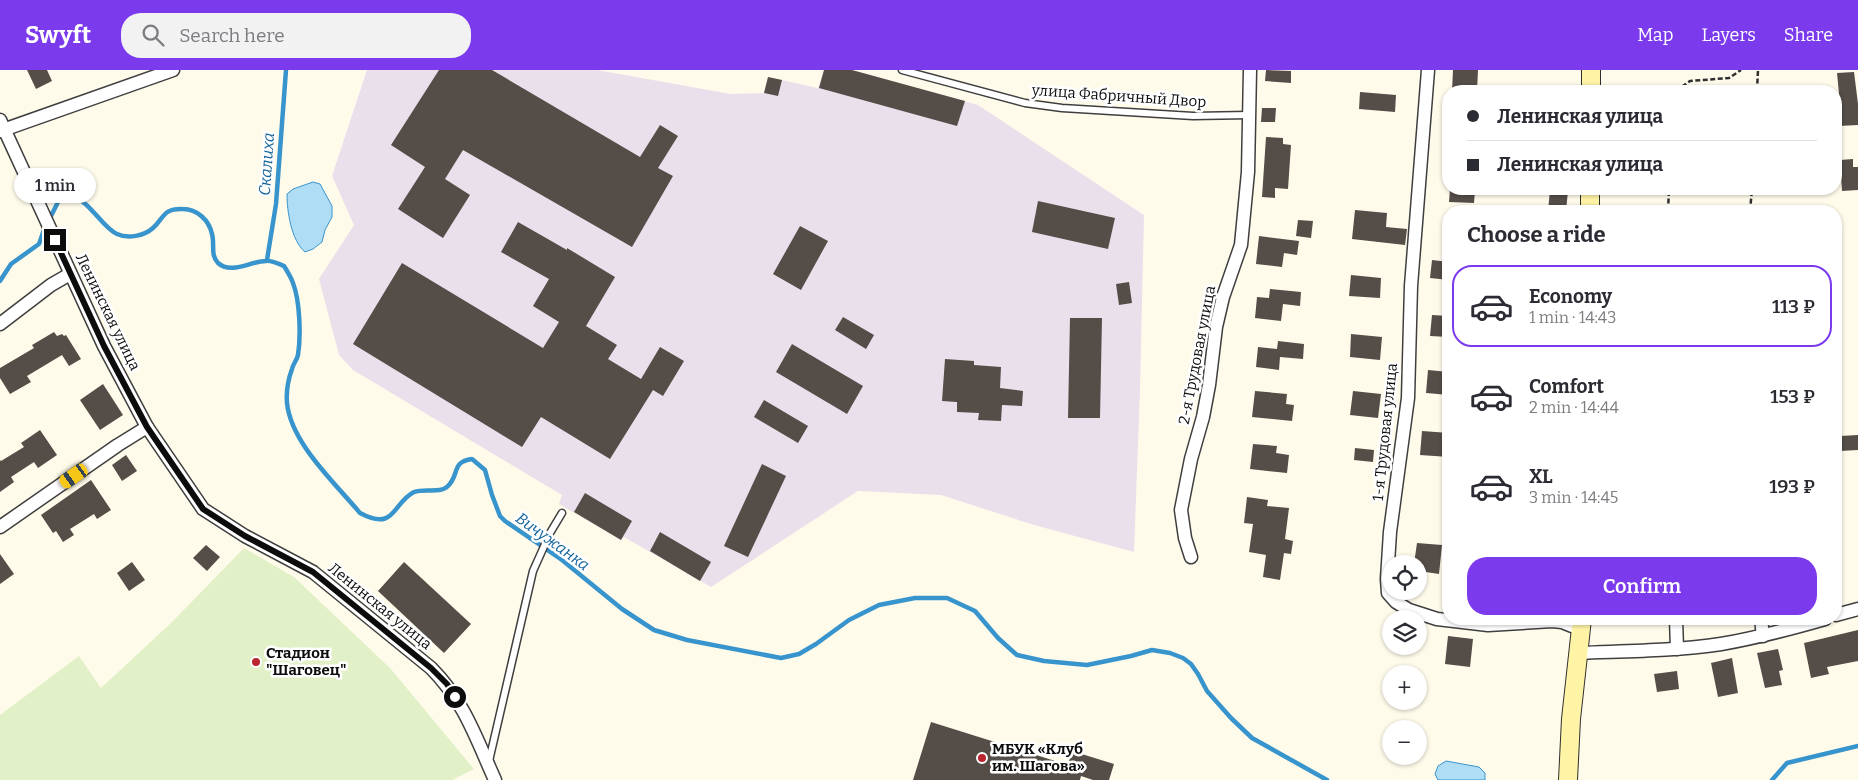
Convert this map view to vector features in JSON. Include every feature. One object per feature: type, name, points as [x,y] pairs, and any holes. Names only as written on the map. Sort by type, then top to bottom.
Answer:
[{"type":"main road","points":[[1591,70],[1591,85]]},
{"type":"main road","points":[[1568,780],[1571,719],[1582,625]]},
{"type":"street","points":[[2,127],[173,70]]},
{"type":"street","name":"2-я Трудовая улица","points":[[1191,557],[1185,538],[1181,510],[1209,385],[1216,327],[1223,297],[1241,245],[1247,181],[1250,70]]},
{"type":"street","name":"1-я Трудовая улица","points":[[1428,70],[1411,286],[1408,398],[1390,532],[1387,578],[1388,594],[1396,602],[1409,610],[1442,620]]},
{"type":"street","name":"Ленинская улица","points":[[2,127],[104,346],[147,427],[203,509],[245,536],[313,572],[431,668],[447,684],[463,710],[494,780]]},
{"type":"street","points":[[0,324],[51,285],[70,274]]},
{"type":"street","points":[[0,528],[118,445],[147,427]]},
{"type":"street","points":[[1842,614],[1858,609]]},
{"type":"street","points":[[1676,625],[1677,649]]},
{"type":"street","points":[[1762,625],[1763,636]]},
{"type":"street","points":[[1580,653],[1677,649],[1720,644],[1763,636],[1803,625]]},
{"type":"lane","name":"улица Фабричный Двор","points":[[902,70],[1025,103],[1062,108],[1193,116],[1249,115]]},
{"type":"lane","points":[[488,765],[533,570],[550,533],[562,513]]},
{"type":"path","points":[[1685,85],[1690,82],[1729,78],[1741,70]]},
{"type":"path","points":[[1757,85],[1758,70]]},
{"type":"shaded area","points":[[367,70],[597,70],[731,94],[764,93],[768,77],[818,88],[824,70],[851,70],[978,105],[1144,215],[1134,552],[1034,525],[941,495],[858,491],[711,587],[624,537],[621,540],[559,504],[562,495],[353,370],[339,355],[319,279],[354,225],[332,176]]},
{"type":"green space","name":"Стадион \"Шаговец\"","points":[[244,548],[294,577],[390,668],[474,769],[452,780],[0,780],[0,715],[79,656],[101,688],[172,622]]},
{"type":"water","points":[[313,182],[320,184],[332,206],[332,217],[325,230],[322,242],[305,252],[300,247],[293,233],[289,217],[287,194],[293,189]]},
{"type":"water","points":[[1446,761],[1479,767],[1485,773],[1485,780],[1438,780],[1435,774],[1438,766]]},
{"type":"building","points":[[27,70],[47,70],[52,81],[36,89]]},
{"type":"building","points":[[439,70],[492,70],[640,157],[660,125],[678,136],[658,168],[673,176],[632,247],[463,150],[445,179],[470,195],[443,238],[398,209],[425,167],[391,145]]},
{"type":"building","points":[[824,70],[852,70],[965,101],[957,126],[819,88]]},
{"type":"building","points":[[1266,70],[1291,71],[1291,83],[1265,81]]},
{"type":"building","points":[[1453,70],[1478,70],[1477,85],[1452,85]]},
{"type":"building","points":[[1854,72],[1858,104],[1858,125],[1842,126],[1842,85],[1838,85],[1837,73]]},
{"type":"building","points":[[768,77],[782,80],[778,96],[764,93]]},
{"type":"building","points":[[1360,92],[1396,95],[1395,112],[1359,109]]},
{"type":"building","points":[[1262,108],[1276,108],[1275,122],[1261,122]]},
{"type":"building","points":[[1266,137],[1283,138],[1283,144],[1291,145],[1288,189],[1275,188],[1275,198],[1262,197]]},
{"type":"building","points":[[1853,159],[1853,167],[1858,167],[1858,190],[1842,191],[1842,160]]},
{"type":"building","points":[[1450,195],[1475,195],[1474,203],[1449,202]]},
{"type":"building","points":[[1550,195],[1568,195],[1567,205],[1549,205]]},
{"type":"building","points":[[1038,201],[1115,218],[1108,249],[1032,232]]},
{"type":"building","points":[[1355,210],[1387,213],[1386,227],[1407,229],[1405,245],[1352,239]]},
{"type":"building","points":[[1298,220],[1313,221],[1311,238],[1296,236]]},
{"type":"building","points":[[518,222],[567,250],[567,248],[615,277],[586,326],[617,345],[608,359],[641,379],[660,347],[684,361],[663,396],[653,390],[610,459],[541,417],[522,447],[353,344],[402,263],[543,348],[559,322],[533,306],[549,279],[501,252]]},
{"type":"building","points":[[800,226],[828,241],[801,290],[773,274]]},
{"type":"building","points":[[1259,236],[1299,241],[1297,255],[1284,253],[1282,267],[1256,264]]},
{"type":"building","points":[[1432,260],[1442,261],[1442,279],[1430,278]]},
{"type":"building","points":[[1351,275],[1381,278],[1380,298],[1349,296]]},
{"type":"building","points":[[1129,282],[1132,303],[1119,305],[1116,284]]},
{"type":"building","points":[[1270,289],[1301,292],[1300,306],[1283,304],[1281,321],[1255,318],[1257,297],[1269,298]]},
{"type":"building","points":[[1432,315],[1442,316],[1442,337],[1430,336]]},
{"type":"building","points":[[843,317],[874,335],[866,349],[835,330]]},
{"type":"building","points":[[1070,318],[1102,318],[1100,418],[1068,418]]},
{"type":"building","points":[[54,332],[57,336],[66,335],[81,359],[69,366],[62,355],[27,376],[31,382],[10,394],[0,378],[0,368],[34,348],[32,345]]},
{"type":"building","points":[[1351,334],[1382,337],[1380,360],[1350,357]]},
{"type":"building","points":[[1278,341],[1304,344],[1303,359],[1280,357],[1279,370],[1256,367],[1258,347],[1277,349]]},
{"type":"building","points":[[792,344],[863,386],[847,414],[776,372]]},
{"type":"building","points":[[945,359],[974,361],[974,365],[1001,367],[1000,388],[1023,391],[1022,406],[1002,405],[1001,421],[978,420],[979,413],[957,412],[957,402],[942,401]]},
{"type":"building","points":[[1428,370],[1442,371],[1442,394],[1426,393]]},
{"type":"building","points":[[103,384],[123,415],[100,430],[80,400]]},
{"type":"building","points":[[1255,391],[1287,394],[1286,404],[1294,405],[1292,421],[1252,417]]},
{"type":"building","points":[[1353,391],[1381,394],[1378,418],[1350,415]]},
{"type":"building","points":[[764,400],[808,426],[798,443],[754,417]]},
{"type":"building","points":[[40,430],[57,455],[38,468],[34,462],[11,477],[14,482],[0,492],[0,460],[24,447],[21,443]]},
{"type":"building","points":[[1422,431],[1442,432],[1442,457],[1420,455]]},
{"type":"building","points":[[1858,435],[1858,450],[1842,451],[1842,436]]},
{"type":"building","points":[[1253,444],[1277,446],[1276,453],[1289,455],[1287,473],[1250,469]]},
{"type":"building","points":[[1355,448],[1374,450],[1373,462],[1354,460]]},
{"type":"building","points":[[126,455],[137,471],[122,481],[112,465]]},
{"type":"building","points":[[762,464],[786,476],[748,557],[724,546]]},
{"type":"building","points":[[91,480],[111,510],[97,519],[94,514],[70,529],[74,535],[63,542],[56,531],[53,533],[41,515]]},
{"type":"building","points":[[585,493],[632,521],[621,540],[574,512]]},
{"type":"building","points":[[1247,497],[1268,500],[1267,506],[1289,508],[1285,539],[1293,541],[1291,554],[1284,553],[1280,580],[1263,577],[1266,555],[1249,552],[1253,524],[1244,523]]},
{"type":"building","points":[[660,532],[711,562],[700,581],[650,551]]},
{"type":"building","points":[[1417,543],[1442,545],[1439,574],[1427,572],[1427,555],[1415,555]]},
{"type":"building","points":[[206,545],[220,557],[207,571],[193,558]]},
{"type":"building","points":[[0,554],[14,574],[0,584]]},
{"type":"building","points":[[132,562],[145,580],[129,591],[117,573]]},
{"type":"building","points":[[404,562],[471,624],[444,653],[378,591]]},
{"type":"building","points":[[1858,630],[1858,661],[1827,667],[1829,674],[1811,678],[1804,643]]},
{"type":"building","points":[[1448,636],[1473,639],[1470,667],[1445,664]]},
{"type":"building","points":[[1778,649],[1783,670],[1779,671],[1782,685],[1765,688],[1757,653]]},
{"type":"building","points":[[1732,658],[1738,693],[1718,697],[1711,663]]},
{"type":"building","points":[[1677,671],[1679,689],[1657,692],[1654,674]]},
{"type":"building","name":"МБУК «Клуб им. Шагова»","points":[[931,722],[1068,765],[1072,751],[1114,764],[1109,780],[1093,780],[1081,776],[1080,780],[913,780]]},
{"type":"waterway","name":"Скалиха","points":[[267,260],[276,204],[286,70]]},
{"type":"waterway","name":"Вичужанка","points":[[49,220],[59,200],[69,197],[76,198],[88,207],[111,231],[121,236],[131,236],[141,235],[149,231],[171,210],[188,210],[198,213],[208,224],[213,238],[214,256],[218,263],[223,266],[235,268],[268,261],[284,266],[295,290],[299,319],[298,355],[293,365],[287,390],[290,418],[305,447],[316,462],[360,513],[372,518],[387,518],[414,492],[441,490],[448,486],[452,482],[458,466],[472,459],[485,470],[500,516],[505,521],[562,560],[622,609],[654,630],[687,640],[781,658],[799,654],[849,620],[879,605],[915,598],[947,598],[975,611],[998,638],[1017,655],[1044,661],[1087,665],[1152,650],[1170,653],[1183,658],[1191,664],[1207,691],[1252,738],[1327,780]]},
{"type":"waterway","name":"Вичужанка","points":[[0,281],[11,264],[39,244],[45,227]]},
{"type":"waterway","name":"Вичужанка","points":[[1772,780],[1787,763],[1858,746]]},
{"type":"place","name":"Стадион \"Шаговец\"","points":[[256,662]]},
{"type":"place","name":"МБУК «Клуб им. Шагова»","points":[[982,758]]},
{"type":"route","points":[[55,240],[104,346],[147,427],[203,509],[245,536],[313,572],[431,668],[447,684],[455,697]]}]
